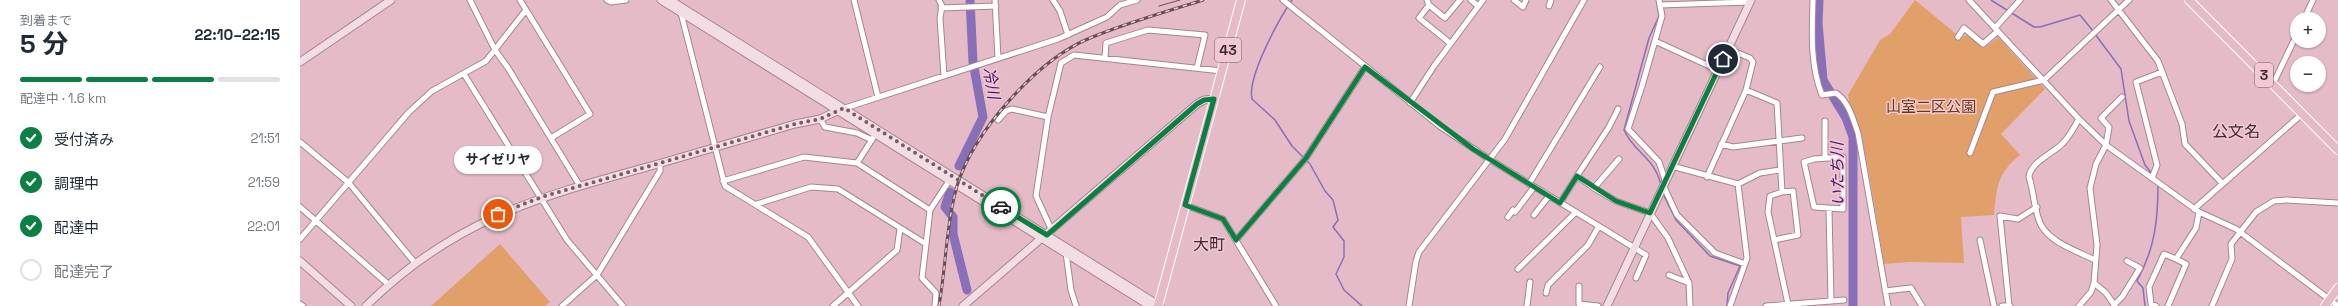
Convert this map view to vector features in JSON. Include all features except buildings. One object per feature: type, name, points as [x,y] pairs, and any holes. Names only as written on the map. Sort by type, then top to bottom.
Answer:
[{"type":"main road","name":"43","points":[[1157,306],[1241,0]]},
{"type":"main road","name":"3","points":[[2189,0],[2338,150]]},
{"type":"main road","points":[[2327,303],[2338,288]]},
{"type":"street","points":[[300,62],[391,0]]},
{"type":"street","points":[[470,0],[495,50],[508,68],[580,186]]},
{"type":"street","points":[[520,0],[590,114],[551,138]]},
{"type":"street","points":[[607,0],[611,2],[626,0]]},
{"type":"street","points":[[854,0],[878,97]]},
{"type":"street","points":[[940,0],[942,8],[944,76]]},
{"type":"street","points":[[1053,0],[1060,12],[1068,35]]},
{"type":"street","points":[[366,306],[388,284],[415,263],[474,226],[542,197],[795,124],[820,119],[878,97],[1068,35],[1107,17],[1120,5],[1137,0]]},
{"type":"street","points":[[1283,0],[1410,102],[1489,159],[1646,255],[1636,278]]},
{"type":"street","points":[[1450,44],[1420,18],[1428,3],[1445,18],[1460,0]]},
{"type":"street","points":[[1471,0],[1478,6]]},
{"type":"street","points":[[1410,102],[1482,0]]},
{"type":"street","points":[[1514,0],[1523,7],[1526,0]]},
{"type":"street","points":[[1549,6],[1551,0]]},
{"type":"street","points":[[1409,306],[1416,260],[1419,252],[1505,139],[1584,0]]},
{"type":"street","points":[[1813,0],[1813,55],[1818,83],[1822,95],[1836,93],[1848,106],[1860,140],[1888,306]]},
{"type":"street","points":[[1968,0],[2079,119],[2106,145],[2197,210],[2236,229],[2327,303],[2338,306]]},
{"type":"street","points":[[1958,37],[1964,28],[1984,44],[2020,0]]},
{"type":"street","points":[[2111,0],[2118,11],[2152,51],[2162,72],[2182,124],[2185,144],[2222,183]]},
{"type":"street","points":[[1970,153],[1993,92],[2044,80],[2129,0]]},
{"type":"street","points":[[2307,12],[2313,0]]},
{"type":"street","points":[[666,1],[681,13],[1047,235],[1157,306]]},
{"type":"street","points":[[666,1],[841,110],[873,137],[1047,235],[1066,253],[1157,306]]},
{"type":"street","points":[[1607,306],[1664,183],[1750,1],[1659,2],[1662,16],[1628,129],[1659,162],[1664,183],[1677,214],[1715,253],[1745,264]]},
{"type":"street","points":[[942,8],[996,3],[998,58]]},
{"type":"street","points":[[300,240],[419,103],[432,91],[486,61],[526,10]]},
{"type":"street","points":[[681,13],[723,181],[726,186],[808,236],[858,306]]},
{"type":"street","points":[[1105,58],[1106,43],[1148,30],[1205,36],[1197,68]]},
{"type":"street","points":[[1655,41],[1718,70]]},
{"type":"street","points":[[2273,84],[2290,48]]},
{"type":"street","points":[[1707,177],[1746,90],[1753,62],[1750,58],[1728,49]]},
{"type":"street","points":[[1047,235],[1036,196],[1048,117],[1061,63],[1074,55],[1222,71]]},
{"type":"street","points":[[1236,240],[1306,158],[1365,67]]},
{"type":"street","points":[[1508,218],[1513,210],[1515,212],[1532,185],[1600,67]]},
{"type":"street","points":[[2152,178],[2157,165],[2136,82],[2162,72]]},
{"type":"street","points":[[464,74],[542,197],[567,240],[624,306]]},
{"type":"street","points":[[1746,90],[1777,103],[1782,192]]},
{"type":"street","points":[[2079,306],[2091,292],[2094,283],[2096,230],[2090,188],[2095,169],[2106,145],[2109,127],[2101,118],[2122,97]]},
{"type":"street","points":[[963,306],[1197,104],[1204,100],[1214,99]]},
{"type":"street","points":[[998,120],[1006,111],[1012,109],[1048,117]]},
{"type":"street","points":[[1560,203],[1609,127],[1618,109]]},
{"type":"street","points":[[2176,259],[2196,228],[2197,210],[2222,183],[2302,114]]},
{"type":"street","points":[[820,119],[825,127],[873,137]]},
{"type":"street","points":[[2079,119],[2064,142],[2030,172],[2041,225],[2056,241],[2095,260]]},
{"type":"street","points":[[1825,121],[1825,158]]},
{"type":"street","points":[[857,163],[873,137]]},
{"type":"street","points":[[1721,144],[1733,147],[1802,138]]},
{"type":"street","points":[[300,142],[349,183],[415,263]]},
{"type":"street","points":[[723,181],[804,157],[857,163],[930,210]]},
{"type":"street","points":[[1843,157],[1843,209],[1814,207],[1804,162],[1825,158],[1843,157]]},
{"type":"street","points":[[1594,188],[1619,159]]},
{"type":"street","points":[[564,305],[597,275],[660,171],[660,163]]},
{"type":"street","points":[[1672,166],[1707,177],[1738,184],[1760,174],[1780,170]]},
{"type":"street","points":[[1577,176],[1616,201],[1650,213],[1668,238],[1689,283],[1690,306]]},
{"type":"street","points":[[935,306],[936,293],[922,278],[930,210],[949,181]]},
{"type":"street","points":[[1730,306],[1747,258],[1738,184]]},
{"type":"street","points":[[757,204],[811,187],[838,189],[926,244]]},
{"type":"street","points":[[1774,240],[1798,235],[1794,191],[1782,192],[1770,196],[1768,212],[1774,240],[1788,304]]},
{"type":"street","points":[[1534,215],[1550,196]]},
{"type":"street","points":[[2212,306],[2232,259],[2231,244],[2256,212],[2274,201],[2286,200],[2338,203]]},
{"type":"street","points":[[1185,205],[1223,219],[1276,306]]},
{"type":"street","points":[[300,207],[388,284]]},
{"type":"street","points":[[2002,306],[2009,305],[2000,216],[2018,219],[2037,207]]},
{"type":"street","points":[[1829,209],[1832,301]]},
{"type":"street","points":[[1518,269],[1560,230],[1576,212]]},
{"type":"street","points":[[1546,293],[1548,285],[1588,245],[1599,226]]},
{"type":"street","points":[[833,306],[897,250],[900,229]]},
{"type":"street","points":[[1980,240],[1994,306]]},
{"type":"street","points":[[1066,253],[1071,290],[1076,306]]},
{"type":"street","points":[[2156,306],[2150,304],[2149,288],[2164,254],[2186,264],[2168,306]]},
{"type":"street","points":[[300,261],[351,306]]},
{"type":"street","points":[[2094,283],[2106,293],[2115,305],[2126,292],[2140,268],[2128,261]]},
{"type":"street","points":[[1669,275],[1689,283]]},
{"type":"street","points":[[1527,306],[1530,282]]},
{"type":"street","points":[[1579,286],[1578,304],[1598,306]]},
{"type":"street","points":[[1885,291],[1911,288],[1922,306]]},
{"type":"street","points":[[971,298],[973,306]]},
{"type":"street","points":[[1766,306],[1844,300]]},
{"type":"green space","name":"山室二区公園","points":[[1915,0],[1961,38],[1968,34],[1984,48],[1998,37],[2045,89],[2001,134],[2020,155],[2012,162],[2002,175],[1997,188],[1994,215],[1961,217],[1964,263],[1910,262],[1884,264],[1862,139],[1849,101],[1848,95],[1880,40],[1890,34]]},
{"type":"green space","points":[[500,244],[550,302],[545,306],[431,306]]},
{"type":"waterway","name":"冷川","points":[[959,166],[983,117],[973,62],[970,0]]},
{"type":"waterway","points":[[1292,0],[1265,48],[1254,77],[1252,99],[1275,120],[1292,146],[1310,164],[1325,191],[1333,200],[1338,220],[1333,227],[1344,241],[1344,257],[1336,274],[1344,290],[1362,306]]},
{"type":"waterway","name":"いたち川","points":[[1819,0],[1818,23],[1823,80],[1846,118],[1853,137],[1853,306]]},
{"type":"waterway","points":[[1991,0],[2034,27],[2040,27],[2080,15],[2093,31]]},
{"type":"waterway","points":[[1657,3],[1659,16],[1649,38],[1624,130],[1628,138],[1654,167],[1661,185]]},
{"type":"waterway","points":[[2095,34],[2121,69],[2129,121],[2145,165],[2157,180]]},
{"type":"waterway","points":[[2145,306],[2143,288],[2137,281],[2152,245],[2156,222],[2158,184]]},
{"type":"waterway","name":"冷川","points":[[950,192],[945,207],[953,217],[953,234],[967,290]]},
{"type":"waterway","points":[[1663,194],[1676,220],[1710,256],[1740,266],[1728,293],[1727,306]]},
{"type":"tram line","points":[[1159,6],[1180,0]]},
{"type":"railway","points":[[939,306],[948,231],[957,186],[965,165],[978,143],[1010,100],[1029,80],[1070,48],[1118,27],[1203,0]]},
{"type":"way so far","points":[[498,214],[542,197],[696,154],[795,124],[820,119],[844,108],[1001,207]]},
{"type":"place","name":"サイゼリヤ","points":[[498,214]]},
{"type":"district","name":"公文名","points":[[2236,131]]},
{"type":"district","name":"大町","points":[[1209,244]]},
{"type":"route","points":[[1001,207],[1047,235],[1197,104],[1204,100],[1214,99],[1185,205],[1223,219],[1236,240],[1306,158],[1365,67],[1441,127],[1473,149],[1560,203],[1577,176],[1616,201],[1650,213],[1723,59]]}]
